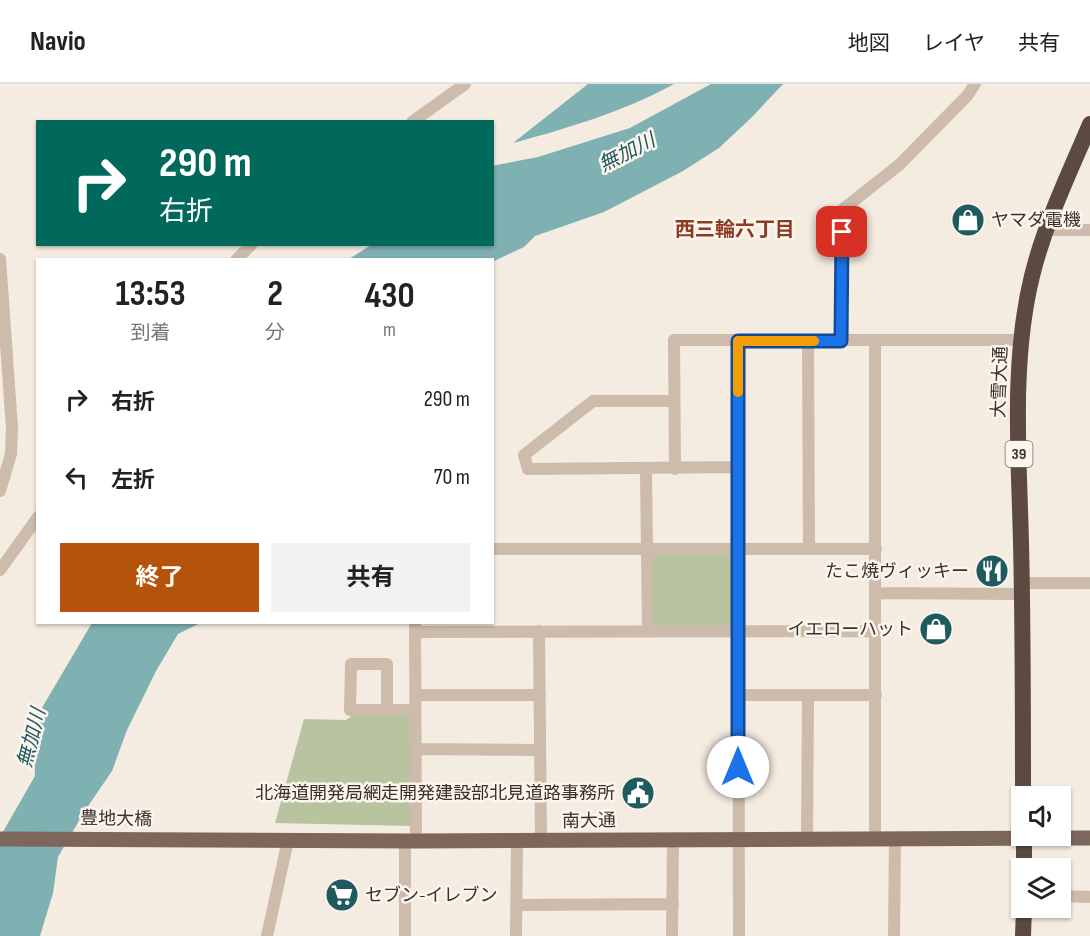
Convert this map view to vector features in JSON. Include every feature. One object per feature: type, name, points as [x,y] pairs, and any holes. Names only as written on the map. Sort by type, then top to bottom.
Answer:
[{"type":"highway","name":"大雪大通","points":[[1023,786],[1018,430],[1021,339],[1032,278],[1046,230],[1090,124]]},
{"type":"highway","points":[[1023,918],[1023,936]]},
{"type":"main road","name":"南大通","points":[[288,840],[541,841],[1011,836]]},
{"type":"main road","name":"南大通","points":[[1071,837],[1090,838]]},
{"type":"main road","name":"豊地大橋","points":[[0,839],[288,840]]},
{"type":"street","points":[[415,120],[465,84]]},
{"type":"street","points":[[841,341],[842,210],[899,165],[967,96],[975,84]]},
{"type":"street","points":[[1046,230],[1090,230]]},
{"type":"street","points":[[238,258],[250,246]]},
{"type":"street","points":[[0,259],[12,428],[11,454],[0,490]]},
{"type":"street","points":[[675,469],[674,340],[1021,339]]},
{"type":"street","points":[[875,340],[875,838]]},
{"type":"street","points":[[738,341],[739,936]]},
{"type":"street","points":[[808,341],[809,549]]},
{"type":"street","points":[[674,401],[593,400],[524,455],[528,469],[737,467]]},
{"type":"street","points":[[646,469],[648,630]]},
{"type":"street","points":[[0,570],[36,520]]},
{"type":"street","points":[[494,549],[876,549]]},
{"type":"street","points":[[876,593],[1022,589],[1090,583]]},
{"type":"street","points":[[405,936],[416,749],[415,627],[540,631],[876,631]]},
{"type":"street","points":[[540,631],[541,841]]},
{"type":"street","points":[[387,710],[387,664],[351,664],[350,710],[387,710],[415,710]]},
{"type":"street","points":[[416,695],[540,695]]},
{"type":"street","points":[[738,695],[876,695]]},
{"type":"street","points":[[807,838],[808,696]]},
{"type":"street","points":[[416,749],[539,750]]},
{"type":"street","points":[[894,838],[894,936]]},
{"type":"street","points":[[672,839],[672,936]]},
{"type":"street","points":[[267,936],[288,840]]},
{"type":"street","points":[[516,936],[517,841]]},
{"type":"street","points":[[1071,896],[1090,897]]},
{"type":"street","points":[[516,905],[673,904]]},
{"type":"green space","points":[[734,553],[733,627],[651,626],[651,554]]},
{"type":"green space","points":[[353,715],[410,715],[411,826],[275,823],[304,719],[346,720]]},
{"type":"water","points":[[588,84],[674,84],[615,111],[513,143]]},
{"type":"water","name":"無加川","points":[[711,84],[783,84],[719,148],[683,171],[604,212],[535,236],[524,247],[494,261],[494,258],[351,258],[369,246],[494,246],[494,166],[538,157],[630,128]]},
{"type":"water","points":[[91,624],[198,624],[178,634],[156,671],[127,730],[112,771],[84,812],[58,857],[53,893],[40,936],[0,936],[0,837],[35,776],[33,723]]},
{"type":"slow traffic","points":[[738,392],[738,341],[814,341]]},
{"type":"place","name":"ヤマダ電機","points":[[968,220]]},
{"type":"place","name":"たこ焼ヴィッキー","points":[[992,571]]},
{"type":"place","name":"イエローハット","points":[[936,629]]},
{"type":"place","name":"北海道開発局網走開発建設部北見道路事務所","points":[[638,793]]},
{"type":"place","name":"セブン-イレブン","points":[[342,895]]},
{"type":"district","name":"西三輪六丁目","points":[[735,230]]},
{"type":"route","points":[[738,767],[738,341],[841,341],[842,232]]}]
